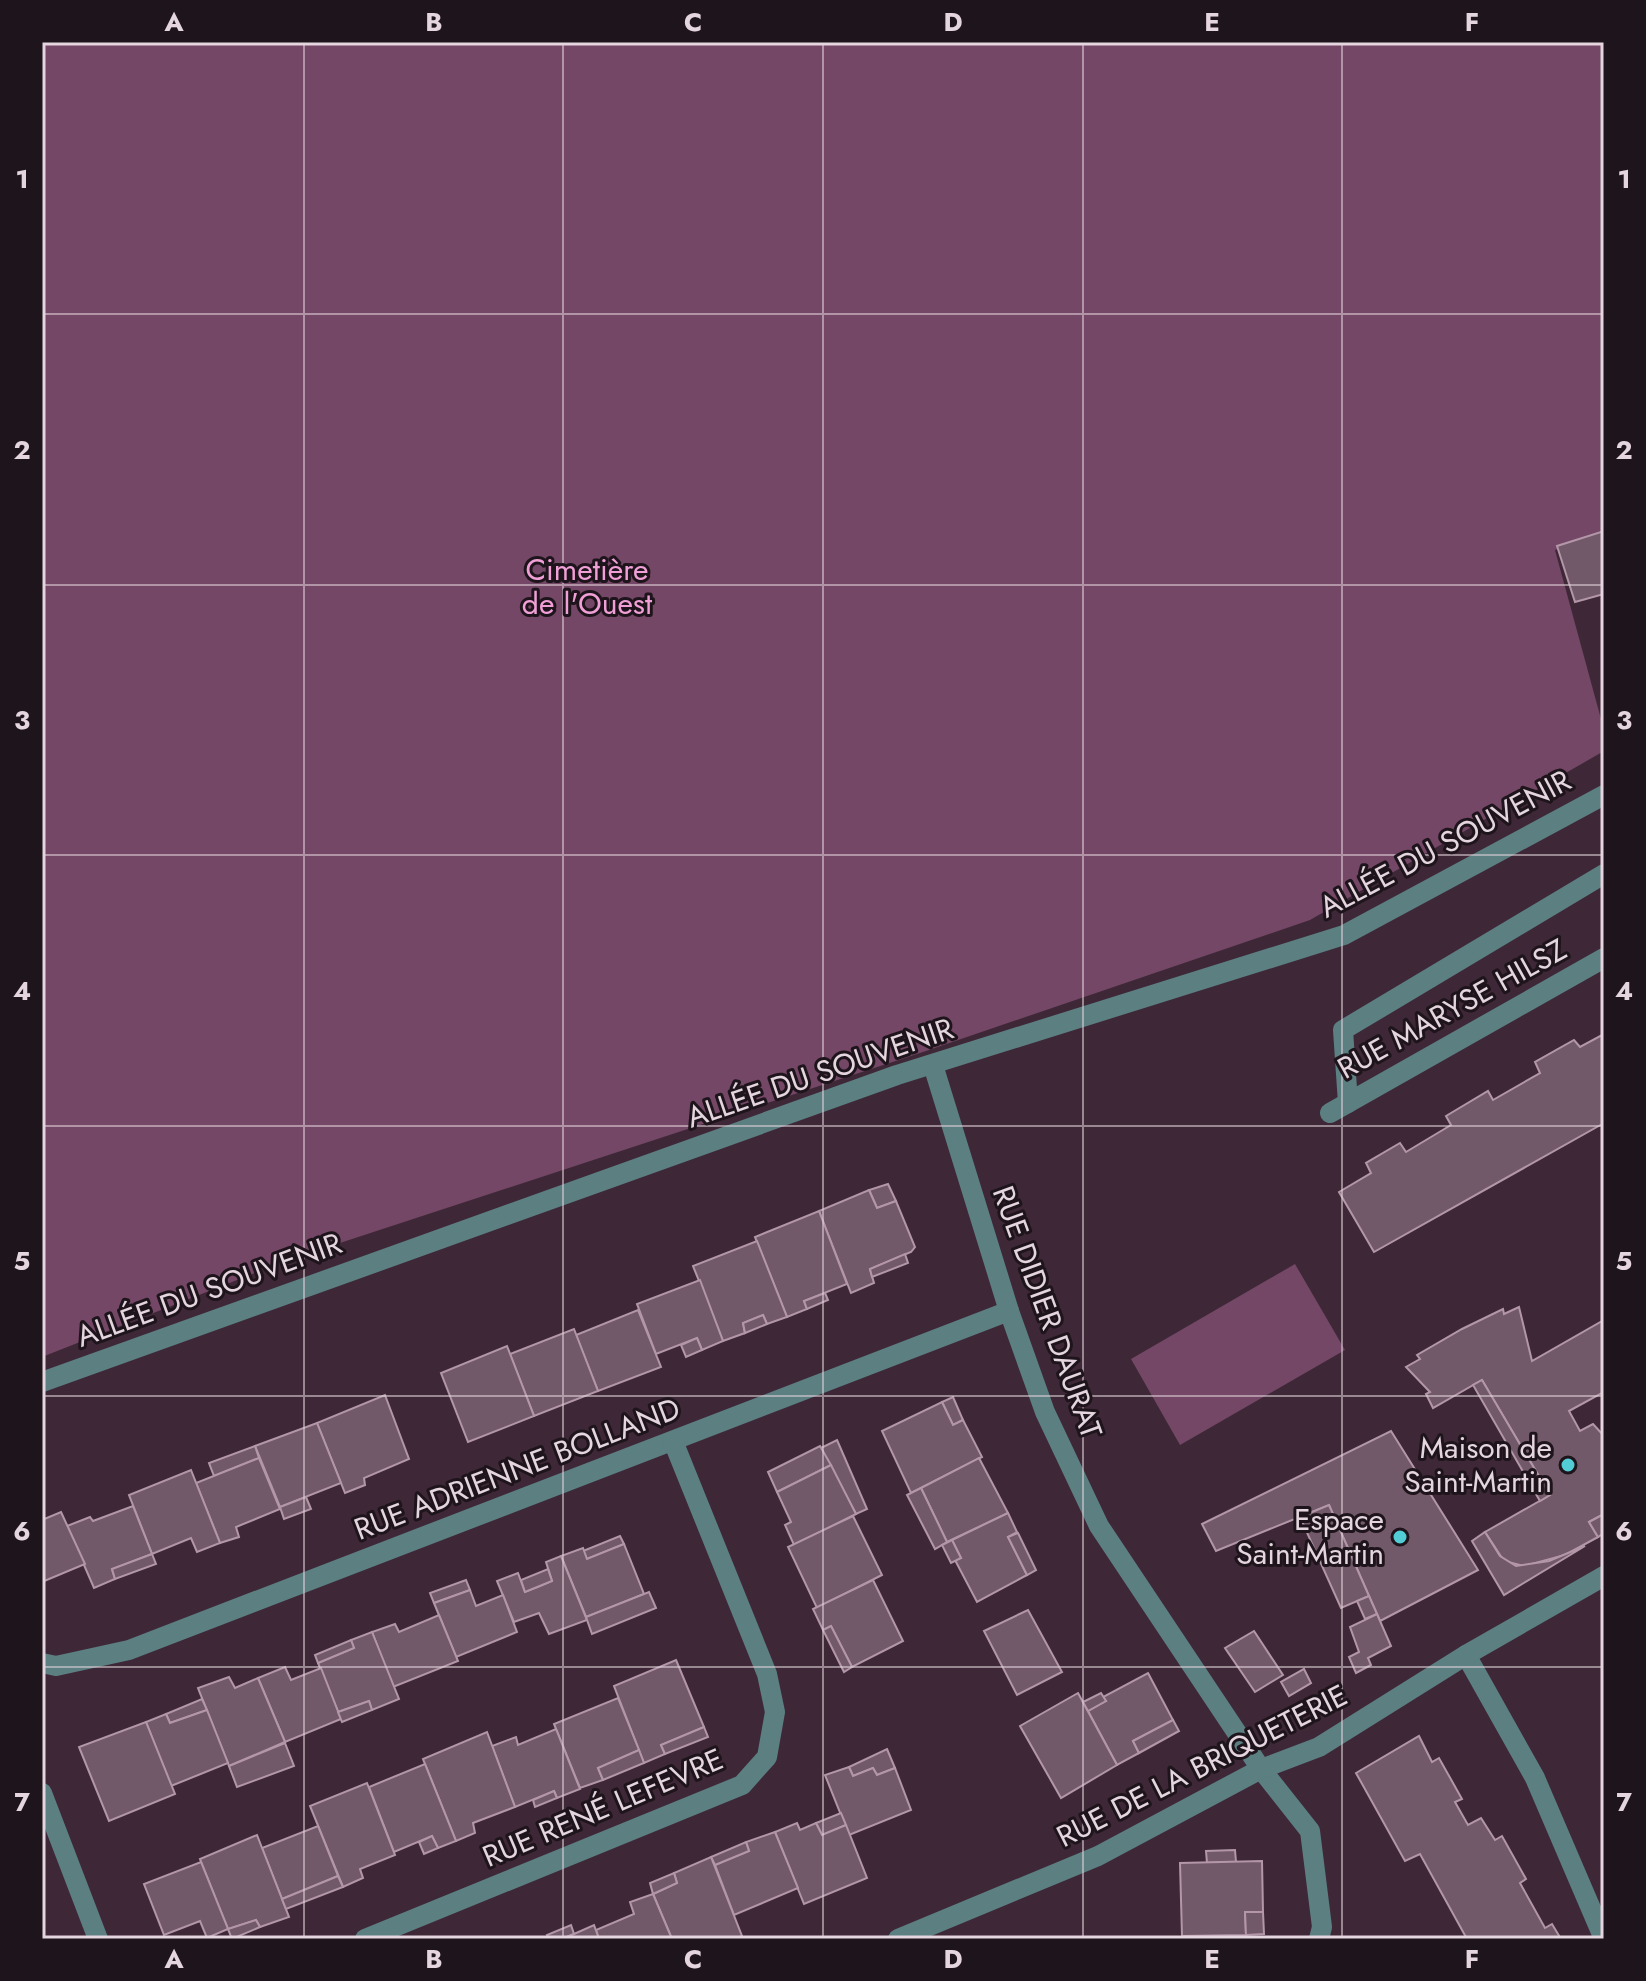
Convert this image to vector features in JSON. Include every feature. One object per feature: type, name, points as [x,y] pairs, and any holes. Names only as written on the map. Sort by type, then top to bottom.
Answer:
[{"type":"street","name":"ALLÉE DU SOUVENIR","points":[[42,1382],[882,1080],[1344,935],[1604,795]]},
{"type":"street","name":"RUE MARYSE HILSZ","points":[[1604,874],[1343,1030],[1339,1108],[1604,958]]},
{"type":"street","name":"RUE DIDIER DAURAT","points":[[933,1065],[1009,1311],[1045,1412],[1099,1526],[1261,1769],[1310,1831],[1322,1927],[1319,1939]]},
{"type":"street","name":"RUE ADRIENNE BOLLAND","points":[[42,1663],[56,1666],[129,1650],[1009,1311]]},
{"type":"street","name":"RUE RENÉ LEFEVRE","points":[[365,1939],[742,1785],[767,1757],[775,1712],[767,1674],[673,1441]]},
{"type":"street","name":"RUE DE LA BRIQUETERIE","points":[[898,1939],[1098,1856],[1261,1769],[1319,1747],[1466,1655],[1604,1576]]},
{"type":"street","points":[[1466,1655],[1535,1778],[1604,1939]]},
{"type":"street","points":[[42,1793],[98,1939]]},
{"type":"green space","name":"Cimetière de l'Ouest","points":[[42,42],[1604,42],[1604,532],[1555,550],[1604,730],[1604,751],[1310,920],[923,1052],[285,1261],[42,1357]]},
{"type":"green space","points":[[1295,1264],[1345,1350],[1180,1445],[1131,1359]]},
{"type":"building","points":[[1604,531],[1604,594],[1575,602],[1557,546]]},
{"type":"building","points":[[1604,1034],[1604,1123],[1374,1252],[1339,1192],[1371,1173],[1366,1163],[1400,1143],[1406,1152],[1451,1125],[1446,1116],[1488,1091],[1493,1100],[1540,1073],[1535,1062],[1574,1040],[1580,1047]]},
{"type":"building","points":[[888,1184],[896,1201],[877,1208],[869,1190]]},
{"type":"building","points":[[869,1190],[877,1208],[896,1201],[915,1247],[911,1252],[870,1269],[874,1283],[851,1293],[819,1211]]},
{"type":"building","points":[[819,1211],[847,1284],[804,1301],[807,1309],[787,1317],[755,1237]]},
{"type":"building","points":[[757,1241],[787,1317],[767,1324],[763,1315],[743,1323],[745,1333],[723,1341],[693,1266]]},
{"type":"building","points":[[905,1254],[908,1263],[872,1277],[870,1269]]},
{"type":"building","points":[[700,1280],[723,1341],[702,1350],[697,1338],[656,1354],[637,1304]]},
{"type":"building","points":[[825,1293],[828,1300],[807,1309],[804,1301]]},
{"type":"building","name":"Maison de Saint-Martin","points":[[1519,1307],[1532,1361],[1604,1320],[1604,1392],[1569,1411],[1580,1431],[1593,1424],[1604,1436],[1604,1514],[1589,1522],[1598,1537],[1565,1555],[1524,1566],[1504,1561],[1485,1532],[1550,1495],[1482,1380],[1433,1408],[1426,1394],[1430,1392],[1406,1367],[1420,1359],[1417,1355],[1462,1329],[1503,1309],[1504,1314]]},
{"type":"building","points":[[638,1310],[661,1367],[598,1391],[576,1335]]},
{"type":"building","points":[[763,1315],[767,1324],[745,1333],[743,1323]]},
{"type":"building","points":[[574,1329],[598,1391],[534,1416],[510,1354]]},
{"type":"building","points":[[697,1338],[702,1350],[686,1357],[681,1345]]},
{"type":"building","points":[[507,1346],[534,1416],[468,1442],[441,1373]]},
{"type":"building","points":[[1482,1380],[1550,1495],[1540,1501],[1473,1385]]},
{"type":"building","points":[[385,1395],[409,1459],[364,1478],[365,1485],[345,1493],[317,1423]]},
{"type":"building","points":[[953,1397],[963,1420],[953,1425],[942,1402]]},
{"type":"building","points":[[942,1402],[953,1425],[963,1420],[982,1457],[911,1493],[882,1431]]},
{"type":"building","points":[[317,1423],[341,1483],[280,1507],[255,1446]]},
{"type":"building","name":"Espace Saint-Martin","points":[[1391,1431],[1478,1570],[1380,1621],[1329,1505],[1216,1551],[1202,1524]]},
{"type":"building","points":[[837,1440],[867,1509],[856,1514],[821,1448]]},
{"type":"building","points":[[255,1446],[259,1458],[214,1476],[209,1463]]},
{"type":"building","points":[[820,1446],[831,1465],[777,1492],[768,1472]]},
{"type":"building","points":[[259,1458],[280,1509],[236,1527],[239,1537],[220,1543],[196,1483]]},
{"type":"building","points":[[979,1458],[1008,1513],[947,1542],[921,1488]]},
{"type":"building","points":[[831,1465],[856,1514],[794,1545],[785,1525],[791,1522],[777,1492]]},
{"type":"building","points":[[191,1470],[220,1543],[197,1552],[191,1538],[152,1554],[129,1495]]},
{"type":"building","points":[[921,1488],[947,1542],[935,1549],[907,1495]]},
{"type":"building","points":[[306,1497],[311,1509],[284,1519],[280,1507]]},
{"type":"building","points":[[1329,1505],[1369,1596],[1341,1608],[1300,1517]]},
{"type":"building","points":[[133,1506],[152,1554],[112,1569],[115,1579],[94,1588],[67,1526],[90,1517],[93,1521]]},
{"type":"building","points":[[61,1512],[85,1564],[42,1582],[42,1520]]},
{"type":"building","points":[[1008,1513],[1017,1532],[1008,1537],[1027,1575],[977,1602],[955,1560],[961,1558],[952,1540]]},
{"type":"building","points":[[1604,1514],[1604,1533],[1598,1537],[1589,1522]]},
{"type":"building","points":[[853,1516],[882,1575],[817,1608],[788,1547]]},
{"type":"building","points":[[1485,1532],[1500,1556],[1516,1566],[1549,1561],[1585,1546],[1504,1595],[1472,1541]]},
{"type":"building","points":[[1018,1533],[1036,1570],[1027,1575],[1008,1537]]},
{"type":"building","points":[[620,1536],[624,1544],[587,1559],[583,1551]]},
{"type":"building","points":[[952,1540],[961,1558],[951,1563],[942,1545]]},
{"type":"building","points":[[624,1544],[644,1594],[586,1617],[561,1556],[583,1548],[587,1559]]},
{"type":"building","points":[[152,1554],[156,1564],[115,1579],[112,1569]]},
{"type":"building","points":[[561,1556],[587,1620],[549,1634],[539,1613],[514,1622],[497,1581],[518,1573],[525,1592],[552,1581],[546,1562]]},
{"type":"building","points":[[548,1569],[552,1581],[525,1592],[521,1580]]},
{"type":"building","points":[[466,1580],[470,1590],[434,1603],[430,1593]]},
{"type":"building","points":[[873,1580],[903,1641],[852,1667],[831,1626],[823,1630],[813,1609]]},
{"type":"building","points":[[470,1590],[476,1606],[503,1595],[517,1632],[456,1657],[434,1603]]},
{"type":"building","points":[[649,1592],[656,1608],[592,1634],[586,1617]]},
{"type":"building","points":[[1369,1596],[1377,1614],[1365,1619],[1357,1601]]},
{"type":"building","points":[[1028,1610],[1062,1672],[1017,1695],[984,1631]]},
{"type":"building","points":[[1377,1614],[1391,1646],[1368,1658],[1371,1665],[1356,1673],[1349,1657],[1359,1652],[1350,1627]]},
{"type":"building","points":[[439,1615],[458,1661],[393,1687],[372,1632],[395,1624],[399,1632]]},
{"type":"building","points":[[831,1626],[852,1667],[844,1672],[823,1630]]},
{"type":"building","points":[[1254,1631],[1283,1675],[1255,1692],[1225,1648]]},
{"type":"building","points":[[372,1632],[399,1699],[372,1710],[369,1701],[338,1712],[318,1663],[354,1648],[351,1640]]},
{"type":"building","points":[[351,1640],[354,1648],[318,1663],[315,1655]]},
{"type":"building","points":[[676,1660],[704,1727],[661,1745],[665,1754],[644,1763],[614,1686]]},
{"type":"building","points":[[285,1667],[291,1680],[321,1668],[341,1719],[285,1742],[258,1678]]},
{"type":"building","points":[[1304,1669],[1311,1683],[1289,1696],[1281,1682]]},
{"type":"building","points":[[1148,1673],[1173,1720],[1133,1741],[1139,1753],[1117,1765],[1088,1711],[1106,1701],[1103,1697]]},
{"type":"building","points":[[229,1677],[235,1688],[258,1678],[285,1742],[229,1766],[198,1688]]},
{"type":"building","points":[[1078,1693],[1117,1765],[1061,1798],[1020,1726]]},
{"type":"building","points":[[1101,1693],[1106,1701],[1088,1711],[1083,1702]]},
{"type":"building","points":[[618,1698],[639,1750],[598,1768],[603,1780],[580,1788],[554,1724]]},
{"type":"building","points":[[202,1699],[207,1710],[170,1723],[166,1714]]},
{"type":"building","points":[[369,1701],[372,1710],[342,1722],[338,1712]]},
{"type":"building","points":[[207,1710],[228,1763],[171,1786],[146,1722],[166,1714],[170,1723]]},
{"type":"building","points":[[1173,1720],[1179,1731],[1139,1753],[1133,1741]]},
{"type":"building","points":[[146,1722],[175,1794],[109,1821],[79,1747]]},
{"type":"building","points":[[704,1727],[708,1737],[665,1754],[661,1745]]},
{"type":"building","points":[[556,1729],[580,1789],[557,1798],[554,1791],[515,1807],[492,1746],[516,1737],[518,1745]]},
{"type":"building","points":[[487,1732],[515,1807],[473,1823],[475,1833],[456,1841],[423,1759]]},
{"type":"building","points":[[1419,1736],[1432,1762],[1439,1758],[1462,1799],[1455,1802],[1468,1825],[1481,1818],[1495,1840],[1502,1836],[1526,1879],[1520,1883],[1545,1928],[1552,1924],[1561,1939],[1467,1939],[1420,1854],[1405,1861],[1356,1773]]},
{"type":"building","points":[[285,1743],[294,1766],[237,1787],[229,1766]]},
{"type":"building","points":[[887,1749],[895,1768],[877,1775],[873,1768],[853,1776],[849,1767]]},
{"type":"building","points":[[639,1750],[644,1763],[603,1780],[598,1768]]},
{"type":"building","points":[[425,1764],[456,1841],[438,1848],[432,1836],[394,1852],[369,1787]]},
{"type":"building","points":[[849,1767],[853,1776],[873,1768],[877,1775],[895,1768],[911,1810],[849,1835],[825,1775]]},
{"type":"building","points":[[367,1783],[395,1855],[360,1869],[363,1878],[343,1887],[310,1806]]},
{"type":"building","points":[[554,1791],[557,1798],[535,1807],[533,1800]]},
{"type":"building","points":[[841,1813],[846,1825],[822,1835],[816,1823]]},
{"type":"building","points":[[797,1823],[800,1830],[816,1823],[822,1835],[846,1825],[867,1878],[804,1904],[775,1832]]},
{"type":"building","points":[[318,1826],[338,1876],[282,1899],[262,1848]]},
{"type":"building","points":[[775,1832],[798,1888],[734,1915],[715,1865],[749,1851],[746,1842]]},
{"type":"building","points":[[257,1835],[289,1917],[260,1927],[256,1920],[228,1929],[200,1859]]},
{"type":"building","points":[[432,1836],[438,1848],[424,1854],[419,1842]]},
{"type":"building","points":[[746,1842],[749,1851],[715,1865],[711,1857]]},
{"type":"building","points":[[1235,1850],[1236,1862],[1207,1863],[1206,1851]]},
{"type":"building","points":[[711,1857],[742,1936],[735,1939],[672,1939],[653,1894],[677,1883],[674,1873]]},
{"type":"building","points":[[1262,1861],[1263,1912],[1245,1912],[1246,1935],[1182,1936],[1180,1863]]},
{"type":"building","points":[[201,1862],[228,1929],[207,1938],[200,1921],[164,1935],[144,1884]]},
{"type":"building","points":[[674,1873],[677,1883],[653,1894],[650,1883]]},
{"type":"building","points":[[338,1876],[343,1887],[286,1909],[282,1899]]},
{"type":"building","points":[[653,1894],[672,1939],[599,1939],[596,1930],[634,1914],[630,1902]]},
{"type":"building","points":[[1245,1912],[1263,1912],[1264,1934],[1246,1935]]},
{"type":"building","points":[[256,1920],[260,1927],[232,1939],[228,1929]]},
{"type":"building","points":[[571,1925],[574,1934],[562,1939],[549,1939],[547,1935]]},
{"type":"building","points":[[594,1925],[599,1939],[562,1939],[574,1934]]},
{"type":"place","name":"Maison de Saint-Martin","points":[[1568,1465]]},
{"type":"place","name":"Espace Saint-Martin","points":[[1400,1537]]}]
